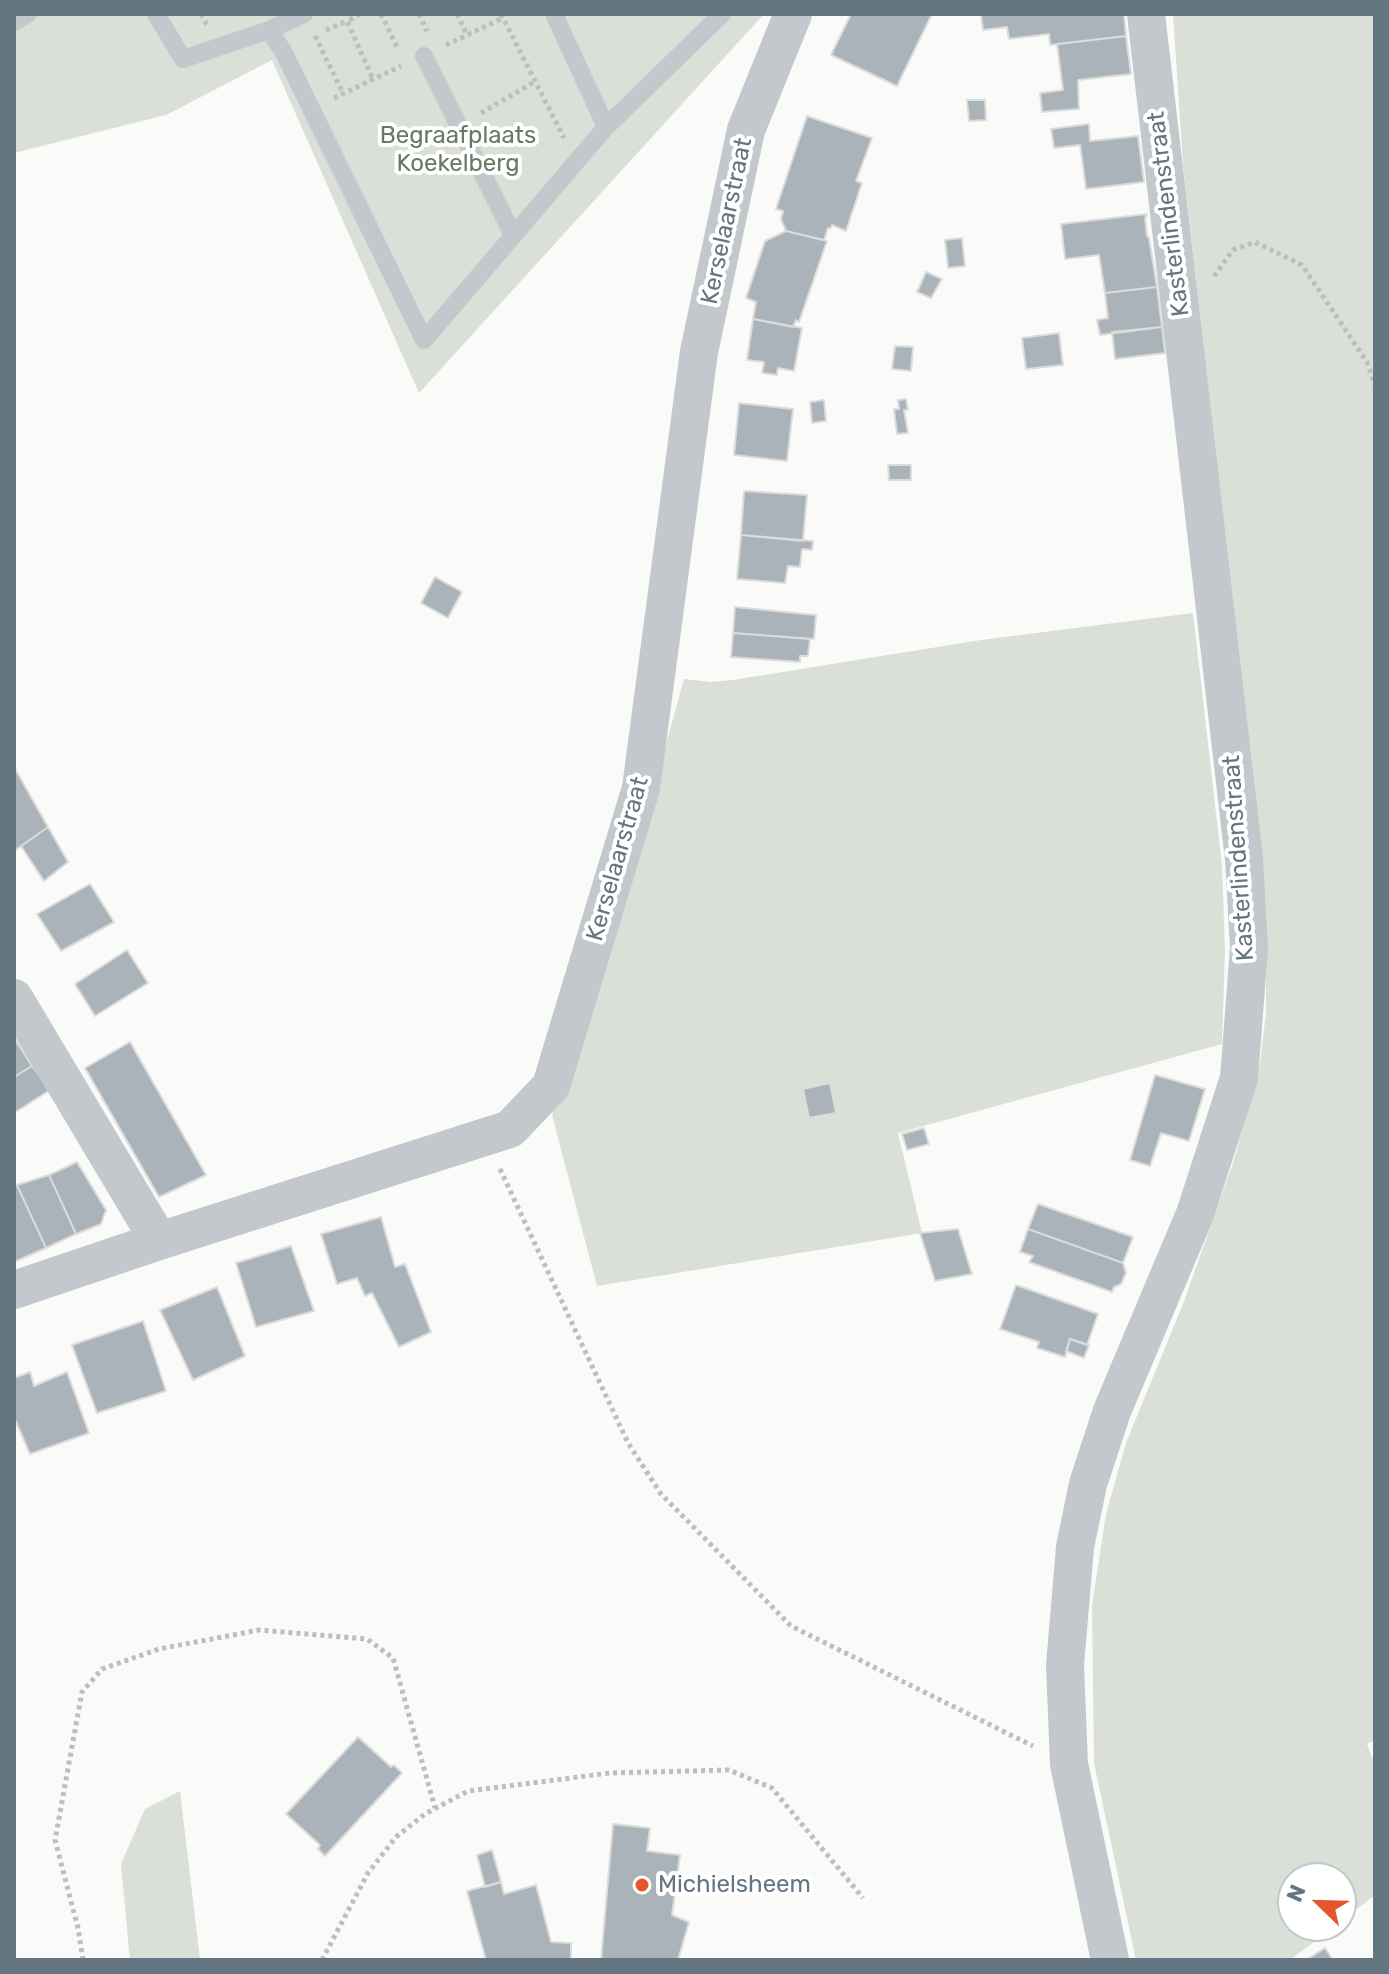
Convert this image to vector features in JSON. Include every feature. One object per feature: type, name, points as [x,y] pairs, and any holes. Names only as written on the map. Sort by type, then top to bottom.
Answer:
[{"type":"street","name":"Kerselaarstraat","points":[[14,1290],[510,1129],[551,1086],[641,788],[699,352],[746,130],[793,14]]},
{"type":"street","name":"Kasterlindenstraat","points":[[1110,1960],[1069,1764],[1065,1665],[1075,1547],[1085,1497],[1112,1411],[1195,1214],[1239,1078],[1249,948],[1244,859],[1146,14]]},
{"type":"street","points":[[14,998],[159,1241]]},
{"type":"lane","points":[[14,22],[28,14]]},
{"type":"lane","points":[[156,14],[183,59],[269,30],[304,14]]},
{"type":"lane","points":[[554,14],[606,127]]},
{"type":"lane","points":[[269,30],[283,51],[424,340],[606,127],[722,14]]},
{"type":"lane","points":[[424,56],[513,235]]},
{"type":"path","points":[[343,93],[314,36],[360,14]]},
{"type":"path","points":[[381,14],[400,52]]},
{"type":"path","points":[[457,14],[467,35]]},
{"type":"path","points":[[501,14],[576,162]]},
{"type":"path","points":[[347,21],[373,79]]},
{"type":"path","points":[[458,126],[536,81]]},
{"type":"path","points":[[1207,284],[1233,250],[1255,242],[1302,265],[1367,362],[1375,386]]},
{"type":"path","points":[[511,1194],[628,1443],[661,1494],[791,1626],[1069,1764]]},
{"type":"path","points":[[83,1960],[78,1928],[55,1840],[82,1692],[102,1669],[159,1649],[259,1630],[367,1639],[393,1658],[435,1808]]},
{"type":"path","points":[[322,1960],[368,1873],[396,1837],[435,1808],[468,1791],[610,1773],[729,1770],[772,1788],[863,1898]]},
{"type":"green space","name":"Begraafplaats Koekelberg","points":[[14,14],[764,14],[419,393],[272,60],[166,115],[14,153]]},
{"type":"green space","points":[[1173,14],[1375,14],[1375,1740],[1367,1744],[1375,1765],[1375,1895],[1357,1909],[1357,1862],[1277,1862],[1277,1942],[1314,1942],[1290,1960],[1136,1960],[1094,1763],[1092,1606],[1106,1514],[1126,1443],[1183,1304],[1234,1160],[1260,1064],[1266,1012],[1266,910],[1183,164]]},
{"type":"green space","points":[[1193,613],[1222,866],[1225,951],[1222,1044],[898,1133],[922,1233],[597,1286],[552,1115],[648,809],[684,679],[711,682],[733,680],[981,640]]},
{"type":"green space","points":[[180,1791],[200,1960],[130,1960],[121,1864],[145,1809]]},
{"type":"building","points":[[851,14],[932,14],[897,86],[831,55]]},
{"type":"building","points":[[981,14],[1124,14],[1126,36],[1050,45],[1049,34],[1009,39],[1007,27],[983,30]]},
{"type":"building","points":[[1126,36],[1131,74],[1078,80],[1079,109],[1042,112],[1040,93],[1063,90],[1057,44]]},
{"type":"building","points":[[967,100],[985,100],[986,120],[969,121]]},
{"type":"building","points":[[807,116],[872,138],[856,181],[862,183],[846,231],[832,225],[824,240],[786,231],[781,219],[783,211],[776,209]]},
{"type":"building","points":[[1089,124],[1090,141],[1138,136],[1144,182],[1086,189],[1080,145],[1054,148],[1051,129]]},
{"type":"building","points":[[1147,214],[1147,236],[1157,287],[1105,293],[1099,255],[1065,259],[1061,224]]},
{"type":"building","points":[[786,231],[827,241],[799,322],[796,320],[793,327],[753,319],[756,302],[746,298],[765,241]]},
{"type":"building","points":[[962,238],[965,266],[948,268],[945,240]]},
{"type":"building","points":[[926,272],[942,279],[931,298],[917,292]]},
{"type":"building","points":[[1157,287],[1162,327],[1100,335],[1097,320],[1108,318],[1105,293]]},
{"type":"building","points":[[753,319],[802,328],[794,371],[778,368],[777,375],[762,373],[764,362],[747,360]]},
{"type":"building","points":[[1162,327],[1165,353],[1115,359],[1112,332]]},
{"type":"building","points":[[1059,333],[1063,365],[1026,369],[1022,338]]},
{"type":"building","points":[[895,346],[913,347],[911,371],[892,369]]},
{"type":"building","points":[[906,399],[908,410],[904,410],[908,433],[897,434],[894,409],[899,409],[898,400]]},
{"type":"building","points":[[824,400],[826,421],[812,423],[810,402]]},
{"type":"building","points":[[739,403],[793,409],[787,461],[734,455]]},
{"type":"building","points":[[888,465],[911,465],[911,480],[889,480]]},
{"type":"building","points":[[744,491],[807,495],[803,541],[741,535]]},
{"type":"building","points":[[741,535],[813,541],[812,550],[802,549],[800,567],[788,566],[785,583],[737,579]]},
{"type":"building","points":[[435,577],[462,592],[448,618],[421,603]]},
{"type":"building","points":[[735,607],[816,615],[814,639],[733,633]]},
{"type":"building","points":[[733,633],[810,639],[808,656],[800,656],[800,662],[731,657]]},
{"type":"building","points":[[14,767],[48,827],[14,851]]},
{"type":"building","points":[[48,827],[68,862],[44,881],[21,846]]},
{"type":"building","points":[[90,884],[114,922],[61,951],[37,914]]},
{"type":"building","points":[[127,950],[148,983],[95,1016],[75,984]]},
{"type":"building","points":[[14,1042],[32,1066],[14,1077]]},
{"type":"building","points":[[130,1042],[206,1175],[159,1197],[85,1068]]},
{"type":"building","points":[[32,1066],[50,1090],[14,1113],[14,1077]]},
{"type":"building","points":[[1155,1075],[1205,1089],[1189,1141],[1161,1133],[1150,1166],[1130,1160]]},
{"type":"building","points":[[830,1083],[836,1113],[809,1118],[803,1089]]},
{"type":"building","points":[[924,1128],[929,1144],[907,1150],[902,1134]]},
{"type":"building","points":[[77,1162],[106,1210],[101,1224],[76,1234],[49,1175]]},
{"type":"building","points":[[49,1175],[76,1234],[46,1248],[17,1185]]},
{"type":"building","points":[[17,1185],[46,1248],[14,1262],[14,1186]]},
{"type":"building","points":[[1038,1204],[1133,1237],[1123,1263],[1028,1229]]},
{"type":"building","points":[[381,1217],[395,1267],[405,1264],[431,1332],[399,1347],[372,1293],[365,1296],[357,1278],[337,1284],[321,1234]]},
{"type":"building","points":[[958,1229],[972,1274],[935,1281],[920,1233]]},
{"type":"building","points":[[1028,1229],[1123,1263],[1126,1273],[1121,1284],[1114,1287],[1112,1292],[1029,1262],[1033,1256],[1020,1252]]},
{"type":"building","points":[[291,1246],[314,1311],[256,1327],[236,1263]]},
{"type":"building","points":[[1016,1285],[1098,1314],[1087,1345],[1070,1339],[1065,1357],[1037,1348],[1039,1342],[1000,1329]]},
{"type":"building","points":[[217,1287],[245,1356],[193,1380],[160,1310]]},
{"type":"building","points":[[143,1321],[166,1391],[97,1413],[72,1345]]},
{"type":"building","points":[[1070,1339],[1089,1345],[1084,1358],[1066,1351]]},
{"type":"building","points":[[30,1372],[34,1386],[67,1372],[89,1433],[30,1454],[14,1417],[14,1378]]},
{"type":"building","points":[[358,1737],[402,1773],[325,1856],[318,1849],[320,1845],[286,1814]]},
{"type":"building","name":"Michielsheem","points":[[613,1824],[650,1828],[647,1851],[680,1855],[672,1915],[689,1922],[678,1960],[601,1960]]},
{"type":"building","points":[[492,1850],[501,1882],[485,1887],[477,1855]]},
{"type":"building","points":[[501,1882],[504,1894],[536,1885],[551,1942],[571,1943],[571,1960],[486,1960],[467,1891]]},
{"type":"building","points":[[1325,1948],[1333,1960],[1306,1960]]},
{"type":"place","name":"Michielsheem","points":[[642,1885]]}]
